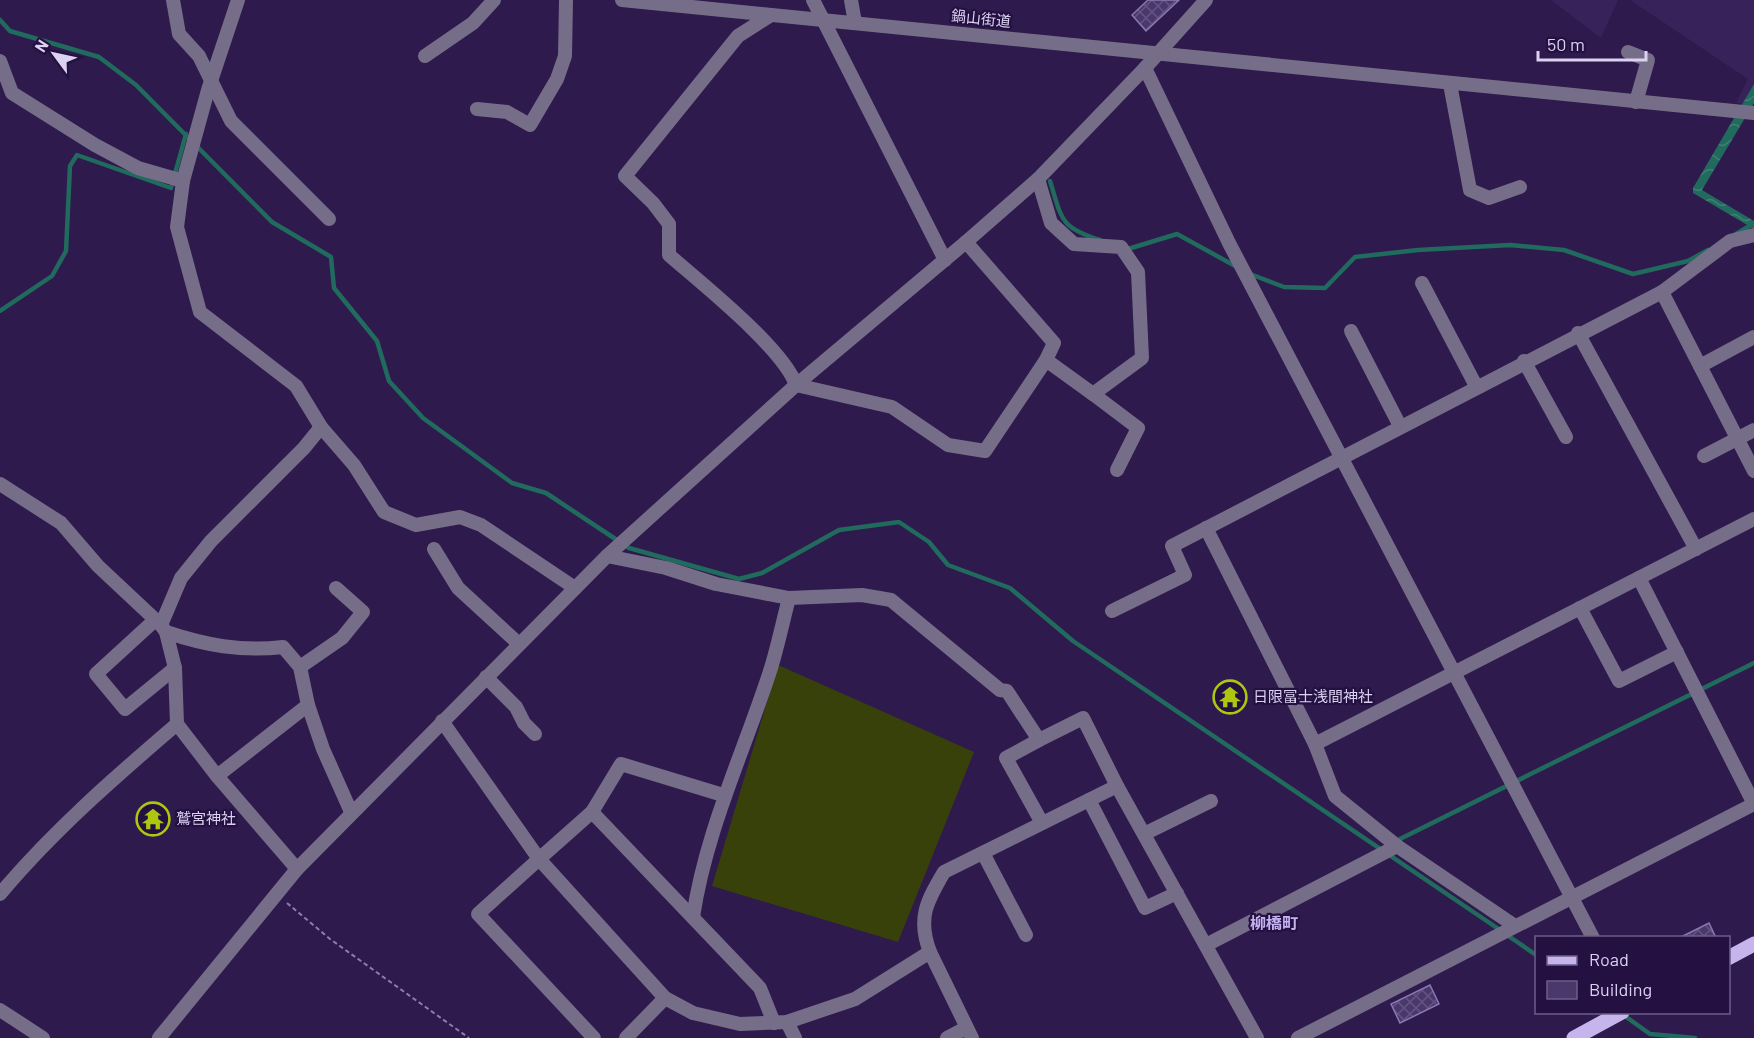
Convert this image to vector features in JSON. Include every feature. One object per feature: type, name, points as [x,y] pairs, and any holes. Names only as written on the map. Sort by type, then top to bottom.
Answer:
[{"type":"main road","points":[[1730,957],[1754,945]]},
{"type":"main road","points":[[1574,1038],[1618,1015]]},
{"type":"street","points":[[173,0],[178,34],[199,56],[213,79],[231,122],[329,219]]},
{"type":"street","points":[[238,0],[183,181],[177,227],[200,312],[296,386],[321,427],[354,465],[384,512],[416,525],[460,517],[481,525],[575,588]]},
{"type":"street","points":[[425,56],[473,23],[494,0]]},
{"type":"street","points":[[477,109],[507,112],[530,125],[557,80],[565,56],[566,0]]},
{"type":"street","name":"鍋山街道","points":[[622,0],[1754,113]]},
{"type":"street","points":[[813,0],[945,260]]},
{"type":"street","points":[[851,0],[855,23]]},
{"type":"street","points":[[159,1038],[275,893],[297,869],[607,556],[796,385],[1038,179],[1145,68],[1206,0]]},
{"type":"street","points":[[771,15],[738,36],[625,176],[653,203],[669,224],[669,255],[725,304],[790,370],[796,385]]},
{"type":"street","points":[[1628,52],[1648,60],[1636,102]]},
{"type":"street","points":[[0,60],[12,93],[95,145],[138,168],[183,181]]},
{"type":"street","points":[[1145,68],[1229,243],[1592,936]]},
{"type":"street","points":[[1450,84],[1470,190],[1489,198],[1520,187]]},
{"type":"street","points":[[1038,179],[1051,224],[1074,244],[1121,247],[1138,272],[1142,358],[1093,394]]},
{"type":"street","points":[[1112,611],[1185,575],[1172,546],[1578,333],[1662,292],[1730,241],[1754,235]]},
{"type":"street","points":[[796,385],[892,407],[948,445],[985,451],[1046,360],[1054,343],[966,242]]},
{"type":"street","points":[[1422,283],[1476,386]]},
{"type":"street","points":[[1662,292],[1754,471]]},
{"type":"street","points":[[1351,332],[1400,426]]},
{"type":"street","points":[[1578,333],[1696,549]]},
{"type":"street","points":[[1700,366],[1754,337]]},
{"type":"street","points":[[1046,360],[1138,428],[1117,470]]},
{"type":"street","points":[[1524,361],[1566,437]]},
{"type":"street","points":[[175,668],[125,709],[96,674],[161,626],[181,578],[203,551],[304,448],[321,427]]},
{"type":"street","points":[[1704,456],[1754,430]]},
{"type":"street","points":[[0,484],[61,523],[98,566],[161,626],[222,647],[253,651],[283,647],[300,667],[308,705],[323,749],[351,812]]},
{"type":"street","points":[[1314,744],[1754,519]]},
{"type":"street","points":[[1206,528],[1314,744],[1335,796],[1508,930]]},
{"type":"street","points":[[434,549],[458,588],[519,644]]},
{"type":"street","points":[[607,556],[666,568],[716,584],[789,598],[862,595],[891,600],[1000,690],[1007,691],[1039,740]]},
{"type":"street","points":[[1298,1038],[1754,804],[1639,578]]},
{"type":"street","points":[[300,667],[342,638],[363,612],[336,588]]},
{"type":"street","points":[[693,917],[698,884],[723,795],[771,668],[789,598]]},
{"type":"street","points":[[1580,608],[1620,681],[1677,652]]},
{"type":"street","points":[[161,626],[175,668],[177,724],[217,776],[297,869]]},
{"type":"street","points":[[486,677],[516,707],[524,723],[535,734]]},
{"type":"street","points":[[217,776],[308,705]]},
{"type":"street","points":[[1042,824],[1006,758],[1083,718],[1117,786],[1257,1038]]},
{"type":"street","points":[[442,721],[539,859],[665,998],[693,1012],[741,1024],[781,1023],[855,999],[930,951]]},
{"type":"street","points":[[0,894],[23,867],[109,782],[177,724]]},
{"type":"street","points":[[594,1038],[478,914],[592,812],[621,764],[723,795]]},
{"type":"street","points":[[948,1038],[969,1033],[930,951],[922,926],[929,898],[944,872],[1117,786]]},
{"type":"street","points":[[1089,800],[1145,908],[1177,893]]},
{"type":"street","points":[[1144,834],[1211,801]]},
{"type":"street","points":[[592,812],[760,988],[781,1023],[795,1038]]},
{"type":"street","points":[[1206,945],[1397,846]]},
{"type":"street","points":[[983,853],[1026,934]]},
{"type":"street","points":[[626,1038],[665,998]]},
{"type":"street","points":[[0,1010],[43,1038]]},
{"type":"path","points":[[275,893],[330,939],[470,1038]]},
{"type":"shaded area","points":[[1551,0],[1618,0],[1601,38]]},
{"type":"shaded area","points":[[1630,0],[1754,0],[1754,105],[1736,103],[1748,79]]},
{"type":"shaded area","points":[[778,665],[974,752],[898,942],[712,886]]},
{"type":"water","points":[[1754,84],[1754,103],[1702,190],[1754,221],[1754,229],[1693,193],[1693,188]]},
{"type":"building","points":[[1148,0],[1179,0],[1146,31],[1132,15]]},
{"type":"building","points":[[1709,923],[1715,936],[1683,936]]},
{"type":"building","points":[[1430,985],[1439,1004],[1400,1023],[1391,1004]]},
{"type":"waterway","points":[[0,20],[10,31],[99,57],[136,85],[272,222],[331,257],[334,288],[377,341],[389,381],[423,418],[512,483],[546,493],[629,548],[739,579],[762,573],[839,530],[899,522],[929,542],[948,565],[1010,588],[1073,641],[1500,930]]},
{"type":"waterway","points":[[0,311],[52,276],[66,251],[70,166],[77,155],[171,188],[186,134]]},
{"type":"waterway","points":[[1050,181],[1060,213],[1069,226],[1100,240]]},
{"type":"waterway","points":[[1736,234],[1751,225]]},
{"type":"waterway","points":[[1128,249],[1177,234],[1237,267]]},
{"type":"waterway","points":[[1250,274],[1284,287],[1325,288],[1355,257],[1418,250],[1510,245],[1564,250],[1633,274],[1688,261],[1708,250]]},
{"type":"waterway","points":[[1396,841],[1754,663]]},
{"type":"waterway","points":[[1507,935],[1535,954]]},
{"type":"waterway","points":[[1622,1014],[1650,1034],[1695,1038]]},
{"type":"place","name":"日限冨士浅間神社","points":[[1230,697]]},
{"type":"place","name":"鷲宮神社","points":[[153,819]]},
{"type":"district","name":"柳橋町","points":[[1274,923]]}]
